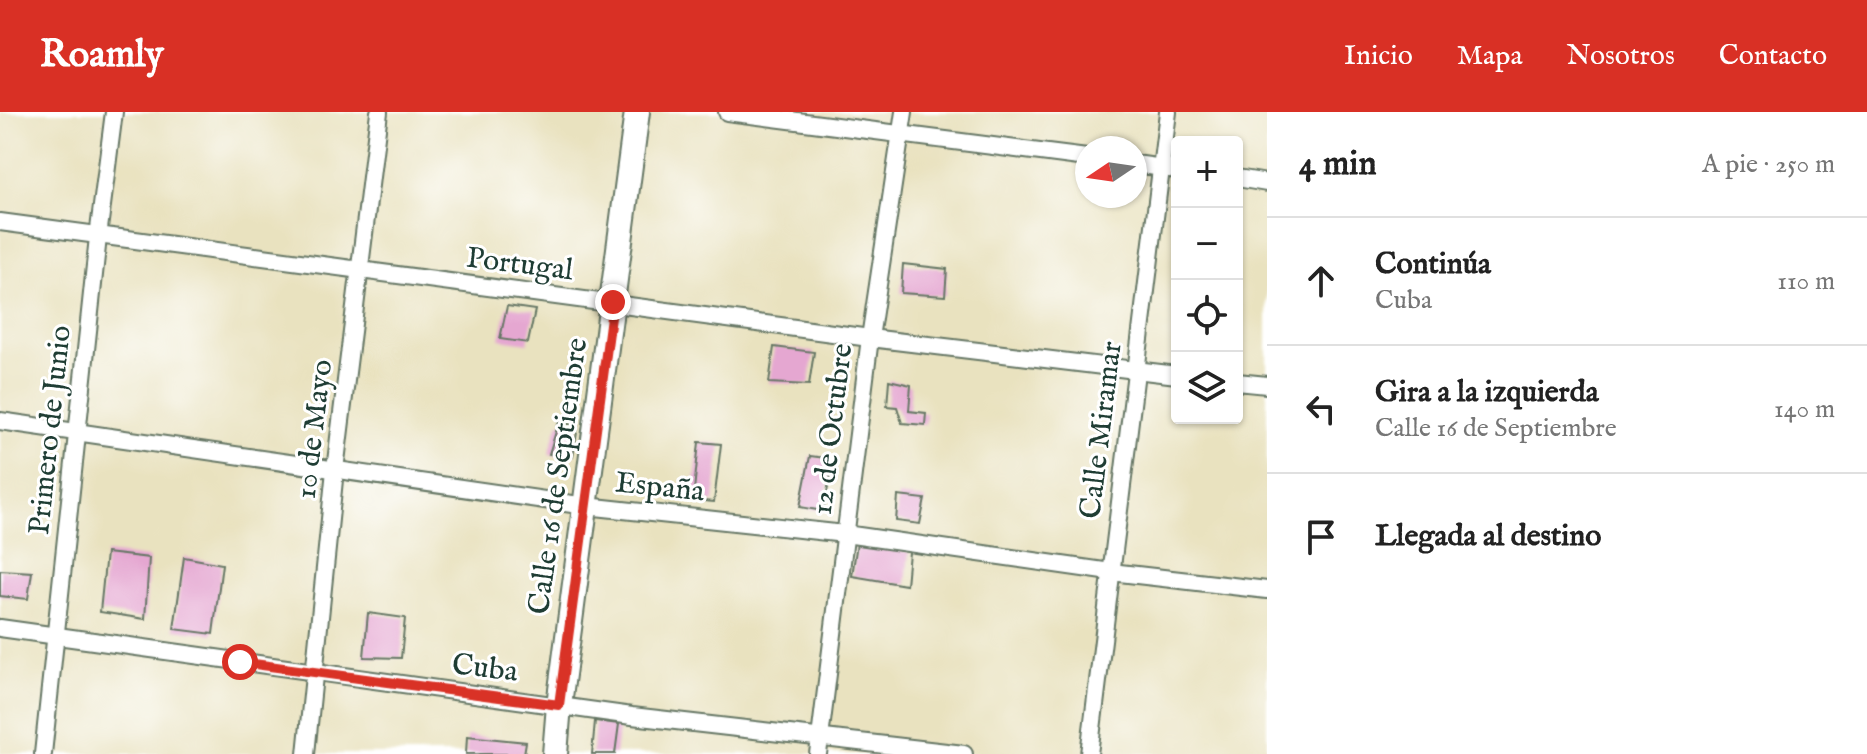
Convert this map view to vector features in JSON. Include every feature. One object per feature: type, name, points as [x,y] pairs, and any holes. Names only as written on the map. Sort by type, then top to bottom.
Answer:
[{"type":"street","name":"Primero de Junio","points":[[43,754],[114,112]]},
{"type":"street","name":"10 de Mayo","points":[[306,754],[335,470],[379,112]]},
{"type":"street","name":"Calle 16 de Septiembre","points":[[555,754],[637,112]]},
{"type":"street","points":[[727,112],[1075,156]]},
{"type":"street","name":"12 de Octubre","points":[[818,754],[870,338],[904,112]]},
{"type":"street","name":"Calle Miramar","points":[[1089,754],[1135,370],[1170,169],[1168,112]]},
{"type":"street","points":[[1147,166],[1170,169]]},
{"type":"street","points":[[1243,179],[1267,183]]},
{"type":"street","name":"Portugal","points":[[0,222],[870,338],[1171,374]]},
{"type":"street","points":[[1243,383],[1267,385]]},
{"type":"street","name":"España","points":[[0,421],[586,506],[845,534],[1111,572],[1267,590]]},
{"type":"street","name":"Cuba","points":[[0,628],[632,716],[964,754]]},
{"type":"building","points":[[903,264],[947,269],[945,296],[901,293]]},
{"type":"building","points":[[507,306],[535,310],[528,343],[500,339]]},
{"type":"building","points":[[774,347],[814,352],[809,385],[769,383]]},
{"type":"building","points":[[889,380],[911,385],[909,411],[926,413],[925,425],[902,423],[897,407],[887,406]]},
{"type":"building","points":[[559,422],[578,426],[573,457],[549,454]]},
{"type":"building","points":[[699,442],[721,444],[714,502],[693,500]]},
{"type":"building","points":[[810,456],[834,459],[823,511],[800,507]]},
{"type":"building","points":[[898,496],[925,499],[920,524],[896,521]]},
{"type":"building","points":[[857,543],[909,552],[906,585],[852,576]]},
{"type":"building","points":[[106,553],[149,558],[145,619],[100,612]]},
{"type":"building","points":[[184,557],[222,564],[213,634],[174,629]]},
{"type":"building","points":[[0,570],[32,572],[28,599],[0,596]]},
{"type":"building","points":[[368,613],[405,618],[401,658],[364,657]]},
{"type":"building","points":[[595,721],[619,724],[615,754],[592,754]]},
{"type":"building","points":[[467,736],[526,742],[524,754],[466,754]]},
{"type":"route","points":[[240,662],[559,705],[613,302]]}]
